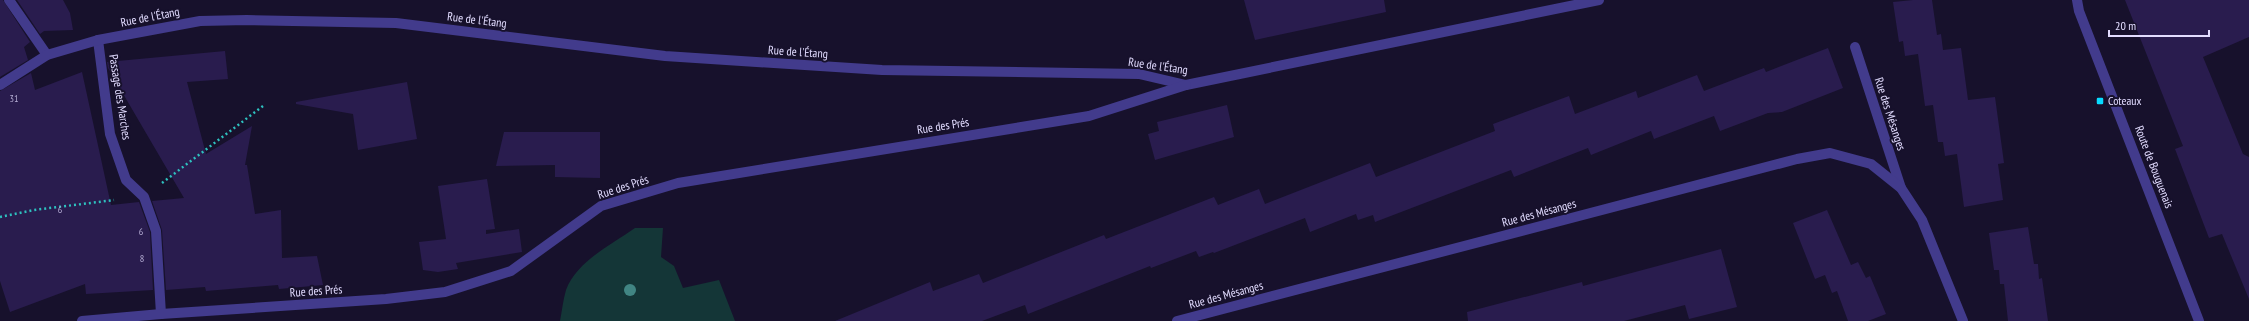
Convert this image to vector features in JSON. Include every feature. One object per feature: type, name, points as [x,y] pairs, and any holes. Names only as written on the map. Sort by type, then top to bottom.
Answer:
[{"type":"street","points":[[9,0],[47,55]]},
{"type":"street","name":"Rue de l'Étang","points":[[0,85],[47,55],[98,40],[200,21],[396,23],[666,56],[882,70],[1139,74],[1186,85],[1599,0]]},
{"type":"street","name":"Route de Bouguenais","points":[[2077,0],[2082,19],[2199,321]]},
{"type":"street","name":"Passage des Marches","points":[[98,40],[110,134],[126,180],[144,197],[156,232],[161,314]]},
{"type":"street","name":"Rue des Mésanges","points":[[1855,47],[1901,188],[1922,220],[1962,321]]},
{"type":"street","name":"Rue des Prés","points":[[82,321],[161,314],[198,316],[386,299],[445,292],[511,271],[600,206],[678,183],[1089,116],[1186,85]]},
{"type":"street","name":"Rue des Mésanges","points":[[1177,321],[1797,159],[1830,153],[1871,164],[1901,188]]},
{"type":"green space","points":[[635,228],[663,228],[661,257],[674,266],[683,288],[719,280],[735,321],[560,321],[566,290],[578,270],[596,254]]},
{"type":"building","points":[[0,0],[3,0],[30,42],[24,47],[28,60],[0,77]]},
{"type":"building","points":[[17,0],[63,0],[70,13],[73,30],[44,31],[40,34]]},
{"type":"building","points":[[1244,0],[1384,0],[1386,12],[1255,40]]},
{"type":"building","points":[[1932,0],[1937,35],[1941,34],[1943,50],[1961,48],[1968,100],[1995,97],[2004,163],[1998,164],[2003,200],[1964,207],[1957,154],[1945,156],[1943,142],[1938,142],[1933,105],[1925,106],[1918,54],[1905,56],[1903,41],[1899,42],[1893,2]]},
{"type":"building","points":[[2125,0],[2249,0],[2249,37],[2203,57],[2243,154],[2249,157],[2249,299],[2222,234],[2209,238],[2175,149],[2183,146]]},
{"type":"building","points":[[1828,48],[1843,88],[1782,112],[1768,113],[1720,131],[1714,116],[1654,139],[1651,131],[1591,155],[1588,148],[1514,177],[1511,170],[1375,222],[1373,215],[1358,220],[1356,214],[1310,232],[1305,218],[1214,253],[1213,252],[1199,257],[1196,251],[1151,268],[1150,266],[1028,314],[1025,305],[982,321],[835,321],[930,282],[933,291],[979,274],[983,283],[1104,235],[1106,239],[1214,197],[1218,205],[1259,189],[1265,204],[1370,163],[1376,177],[1495,131],[1493,124],[1569,96],[1575,114],[1636,91],[1638,98],[1697,75],[1704,91],[1764,68],[1766,72]]},
{"type":"building","points":[[225,51],[228,79],[187,82],[206,154],[252,126],[245,165],[247,165],[255,214],[281,210],[282,258],[317,256],[323,285],[279,289],[278,285],[206,291],[205,287],[166,290],[162,230],[152,201],[184,198],[108,68],[107,62]]},
{"type":"building","points":[[82,72],[111,205],[139,202],[150,232],[153,290],[86,294],[85,284],[10,312],[0,281],[0,91],[31,73],[35,90]]},
{"type":"building","points":[[407,82],[417,139],[358,150],[353,114],[296,104],[296,102]]},
{"type":"building","points":[[1227,105],[1234,137],[1155,160],[1148,134],[1159,131],[1157,122]]},
{"type":"building","points":[[504,132],[600,132],[600,178],[555,177],[555,165],[496,166]]},
{"type":"building","points":[[487,179],[495,229],[486,230],[486,234],[519,229],[522,252],[456,263],[458,269],[438,272],[423,270],[419,242],[446,239],[438,186]]},
{"type":"building","points":[[1827,210],[1851,265],[1858,262],[1866,278],[1870,276],[1886,314],[1868,321],[1848,321],[1837,291],[1832,293],[1825,275],[1815,279],[1793,223]]},
{"type":"building","points":[[2028,227],[2034,264],[2038,264],[2039,279],[2042,278],[2048,321],[2008,321],[2004,284],[2000,284],[1999,270],[1994,270],[1989,233]]},
{"type":"building","points":[[1721,249],[1737,307],[1689,319],[1685,305],[1624,321],[1468,321],[1467,312],[1582,282],[1583,286]]},
{"type":"place","name":"Coteaux","points":[[2100,101]]}]
